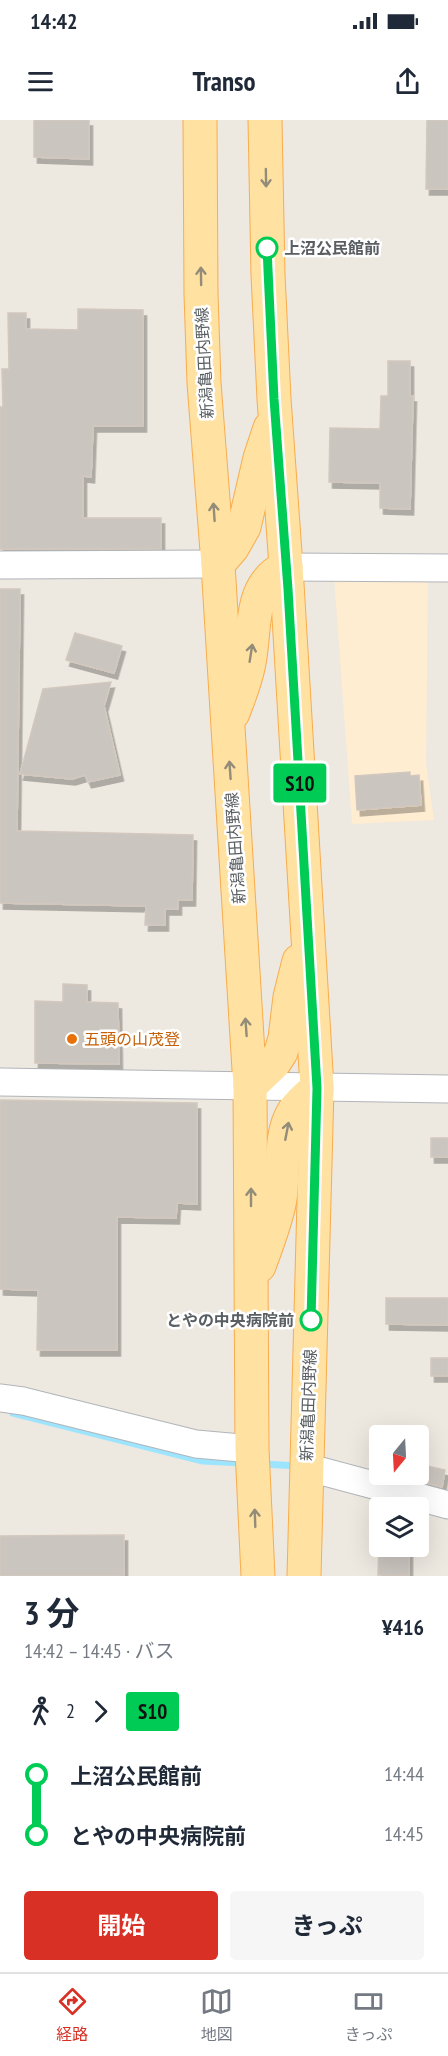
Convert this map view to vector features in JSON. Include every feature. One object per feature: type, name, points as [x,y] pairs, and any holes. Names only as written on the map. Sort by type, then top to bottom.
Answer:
[{"type":"main road","name":"新潟亀田内野線","points":[[200,120],[204,383],[218,564],[250,1086],[252,1449],[258,1576]]},
{"type":"main road","name":"新潟亀田内野線","points":[[265,120],[268,275],[275,415],[309,928],[317,1088],[304,1576]]},
{"type":"main road","points":[[218,564],[232,548],[244,526],[260,458],[275,415]]},
{"type":"main road","points":[[228,729],[249,667],[258,598],[269,578],[286,567]]},
{"type":"main road","points":[[250,1086],[274,1063],[281,1052],[294,978],[309,928]]},
{"type":"main road","points":[[251,1289],[276,1218],[289,1120],[295,1110],[317,1088]]},
{"type":"street","points":[[0,565],[218,564]]},
{"type":"street","points":[[286,567],[448,568]]},
{"type":"street","points":[[0,1082],[448,1089]]},
{"type":"street","points":[[0,1398],[23,1401],[196,1444],[252,1449]]},
{"type":"street","points":[[306,1467],[448,1505]]},
{"type":"shaded area","points":[[334,577],[428,578],[426,764],[434,820],[352,824]]},
{"type":"building","points":[[34,120],[89,120],[89,159],[34,157]]},
{"type":"building","points":[[427,120],[448,120],[448,189],[426,189]]},
{"type":"building","points":[[78,309],[143,310],[143,426],[93,426],[91,477],[83,476],[83,518],[161,518],[161,549],[0,549],[0,407],[3,407],[2,369],[9,369],[8,313],[26,313],[26,329],[78,330]]},
{"type":"building","points":[[388,361],[410,361],[410,396],[413,396],[410,509],[380,508],[380,483],[329,482],[330,428],[380,429],[381,396],[388,396]]},
{"type":"building","points":[[0,589],[20,589],[17,831],[193,835],[192,900],[178,900],[178,909],[165,909],[165,925],[145,925],[146,906],[0,903]]},
{"type":"building","points":[[75,633],[122,646],[114,673],[66,660]]},
{"type":"building","points":[[111,682],[104,706],[120,775],[88,782],[85,775],[72,779],[20,774],[43,689]]},
{"type":"building","points":[[410,772],[410,776],[419,775],[421,805],[357,810],[355,776]]},
{"type":"building","points":[[63,984],[87,985],[87,1002],[118,1003],[119,1064],[35,1063],[35,1001],[63,1002]]},
{"type":"building","points":[[0,1100],[197,1103],[197,1204],[177,1203],[176,1218],[117,1217],[117,1350],[37,1350],[38,1290],[0,1289]]},
{"type":"building","points":[[431,1138],[448,1138],[448,1157],[431,1157]]},
{"type":"building","points":[[386,1298],[448,1298],[448,1325],[386,1324]]},
{"type":"building","points":[[431,1358],[448,1358],[448,1376],[431,1376]]},
{"type":"building","points":[[429,1466],[445,1470],[442,1487],[429,1484]]},
{"type":"building","points":[[124,1535],[124,1576],[0,1576],[0,1536]]},
{"type":"building","points":[[379,1557],[409,1557],[409,1575],[378,1575]]},
{"type":"waterway","points":[[13,1413],[203,1461],[245,1463]]},
{"type":"waterway","points":[[262,1464],[299,1466]]},
{"type":"bus line","name":"S10","points":[[267,248],[274,399],[288,589],[317,1088],[311,1320]]},
{"type":"place","name":"上沼公民館前","points":[[267,248]]},
{"type":"place","name":"五頭の山茂登","points":[[72,1039]]},
{"type":"place","name":"とやの中央病院前","points":[[311,1320]]}]
